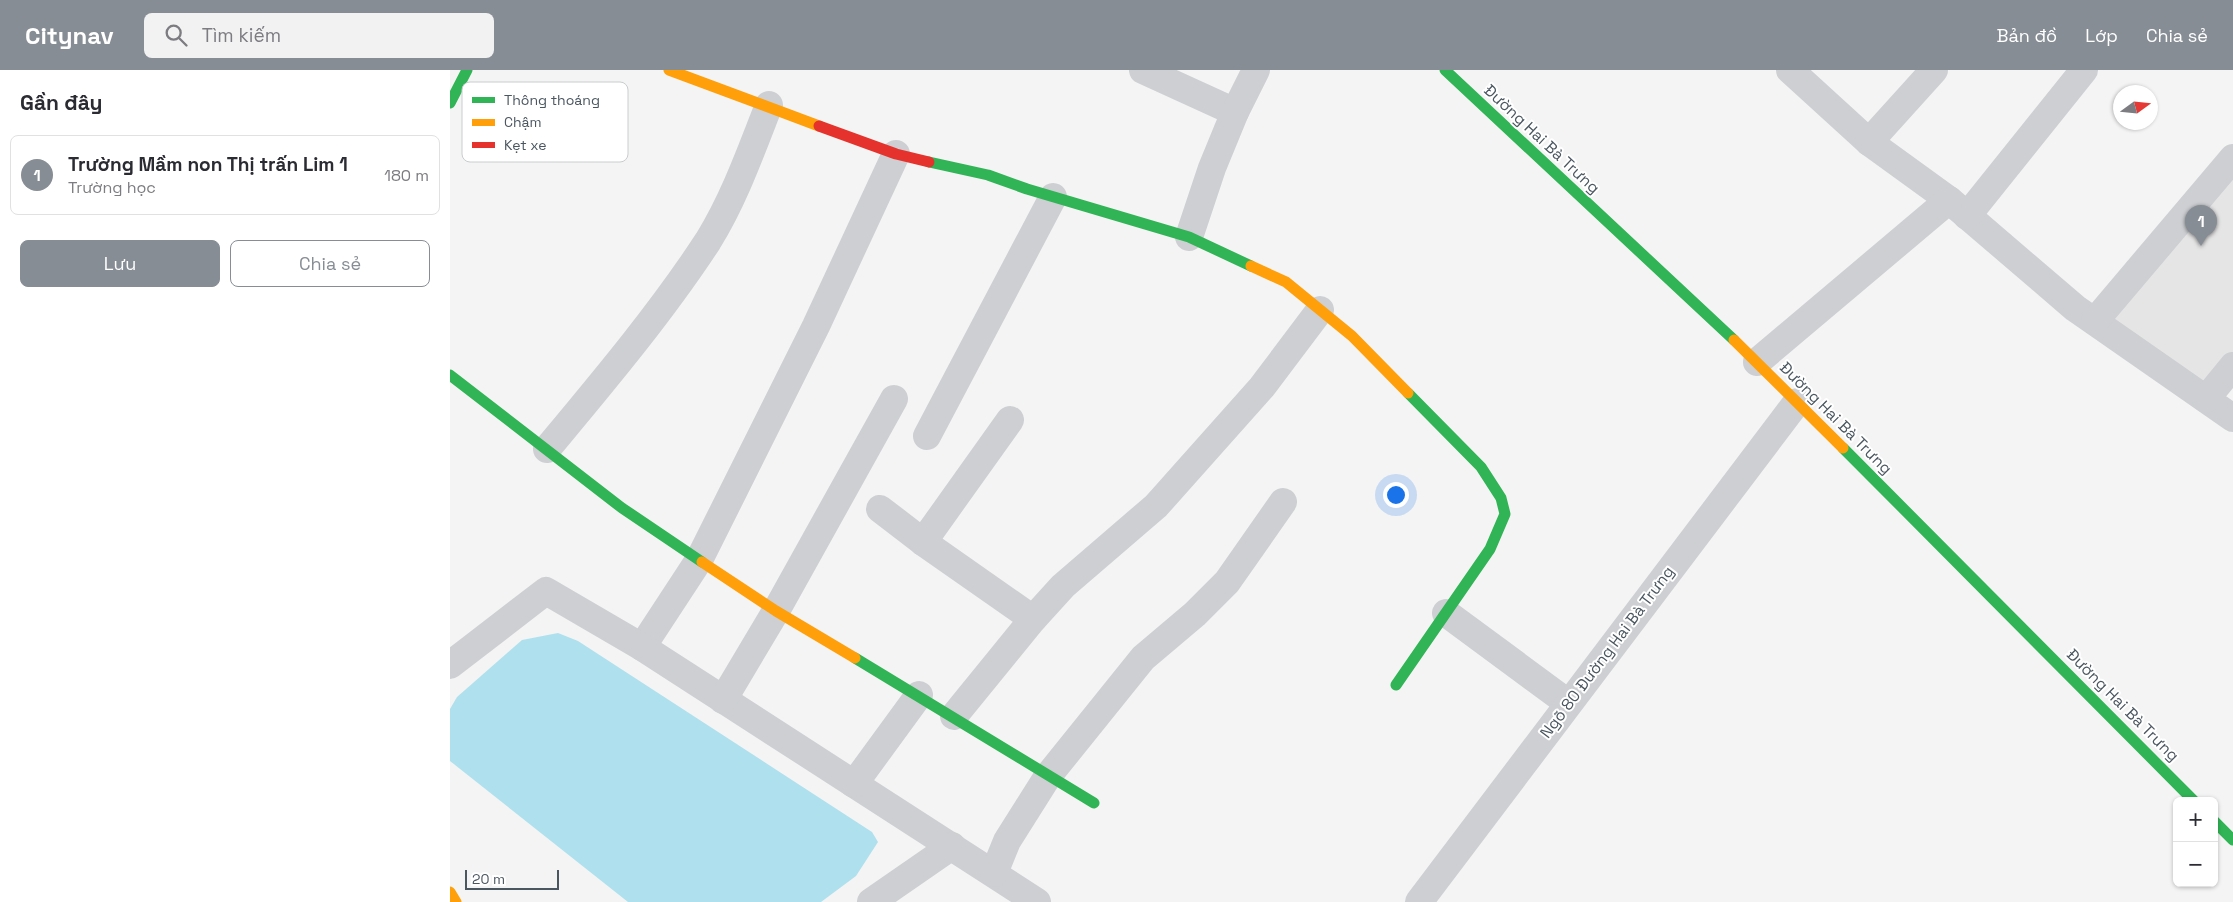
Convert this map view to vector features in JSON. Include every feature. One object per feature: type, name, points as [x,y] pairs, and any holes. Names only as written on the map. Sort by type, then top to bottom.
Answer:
[{"type":"street","points":[[450,103],[467,70]]},
{"type":"street","points":[[669,70],[769,105],[896,154],[988,175],[1053,197],[1189,237],[1286,282],[1352,336],[1481,467],[1501,498],[1505,514],[1490,548],[1396,685]]},
{"type":"street","points":[[1143,70],[1235,112]]},
{"type":"street","points":[[1189,237],[1212,168],[1235,112],[1256,70]]},
{"type":"street","name":"Đường Hai Bà Trưng","points":[[1445,70],[1757,362],[1951,554],[2190,797]]},
{"type":"street","points":[[1869,142],[1934,70]]},
{"type":"street","points":[[1757,362],[1958,208],[2084,70]]},
{"type":"street","points":[[1794,71],[1818,98],[1869,142],[1958,208],[2075,308],[2233,418]]},
{"type":"street","points":[[547,448],[593,394],[708,240],[738,182],[769,105]]},
{"type":"street","points":[[642,647],[699,560],[816,326],[896,154]]},
{"type":"street","points":[[2095,322],[2233,158]]},
{"type":"street","points":[[928,436],[1053,197]]},
{"type":"street","points":[[954,716],[1033,619],[1063,586],[1156,506],[1262,387],[1320,310]]},
{"type":"street","points":[[2206,399],[2233,366]]},
{"type":"street","points":[[450,375],[547,448],[622,508],[699,560],[776,611],[920,695],[1094,803]]},
{"type":"street","points":[[723,700],[776,611],[894,399]]},
{"type":"street","name":"Ngõ 80 Đường Hai Bà Trưng","points":[[1419,902],[1796,402]]},
{"type":"street","points":[[923,542],[1010,420]]},
{"type":"street","points":[[994,873],[1007,841],[1048,776],[1143,658],[1195,614],[1226,582],[1283,502]]},
{"type":"street","points":[[880,509],[923,542],[1033,619]]},
{"type":"street","points":[[450,664],[546,591],[642,647],[1037,902]]},
{"type":"street","points":[[1446,613],[1568,703]]},
{"type":"street","points":[[854,784],[920,695]]},
{"type":"street","points":[[2218,825],[2233,840]]},
{"type":"street","points":[[871,902],[952,846]]},
{"type":"street","points":[[450,892],[456,902]]},
{"type":"shaded area","points":[[2233,171],[2233,360],[2206,392],[2104,321]]},
{"type":"water","points":[[558,633],[578,641],[872,832],[878,842],[856,876],[821,902],[628,902],[450,761],[450,709],[457,697],[522,640]]},
{"type":"traffic: fast","points":[[450,103],[467,70]]},
{"type":"traffic: fast","points":[[1445,70],[1734,340]]},
{"type":"traffic: fast","points":[[929,162],[988,175],[1027,189],[1189,237],[1251,266]]},
{"type":"traffic: fast","points":[[450,375],[622,508],[702,562]]},
{"type":"traffic: fast","points":[[1396,685],[1490,549],[1505,514],[1501,498],[1481,467],[1408,393]]},
{"type":"traffic: fast","points":[[1843,448],[2190,797]]},
{"type":"traffic: fast","points":[[855,658],[1094,803]]},
{"type":"traffic: fast","points":[[2218,825],[2233,840]]},
{"type":"traffic: slow","points":[[669,70],[819,126]]},
{"type":"traffic: slow","points":[[1251,266],[1286,282],[1352,336],[1408,393]]},
{"type":"traffic: slow","points":[[1734,340],[1843,448]]},
{"type":"traffic: slow","points":[[702,562],[776,611],[855,658]]},
{"type":"traffic: slow","points":[[450,892],[456,902]]},
{"type":"traffic: jam","points":[[819,126],[896,154],[929,162]]},
{"type":"place","name":"Trường Mầm non Thị trấn Lim 1","points":[[2201,246]]}]
